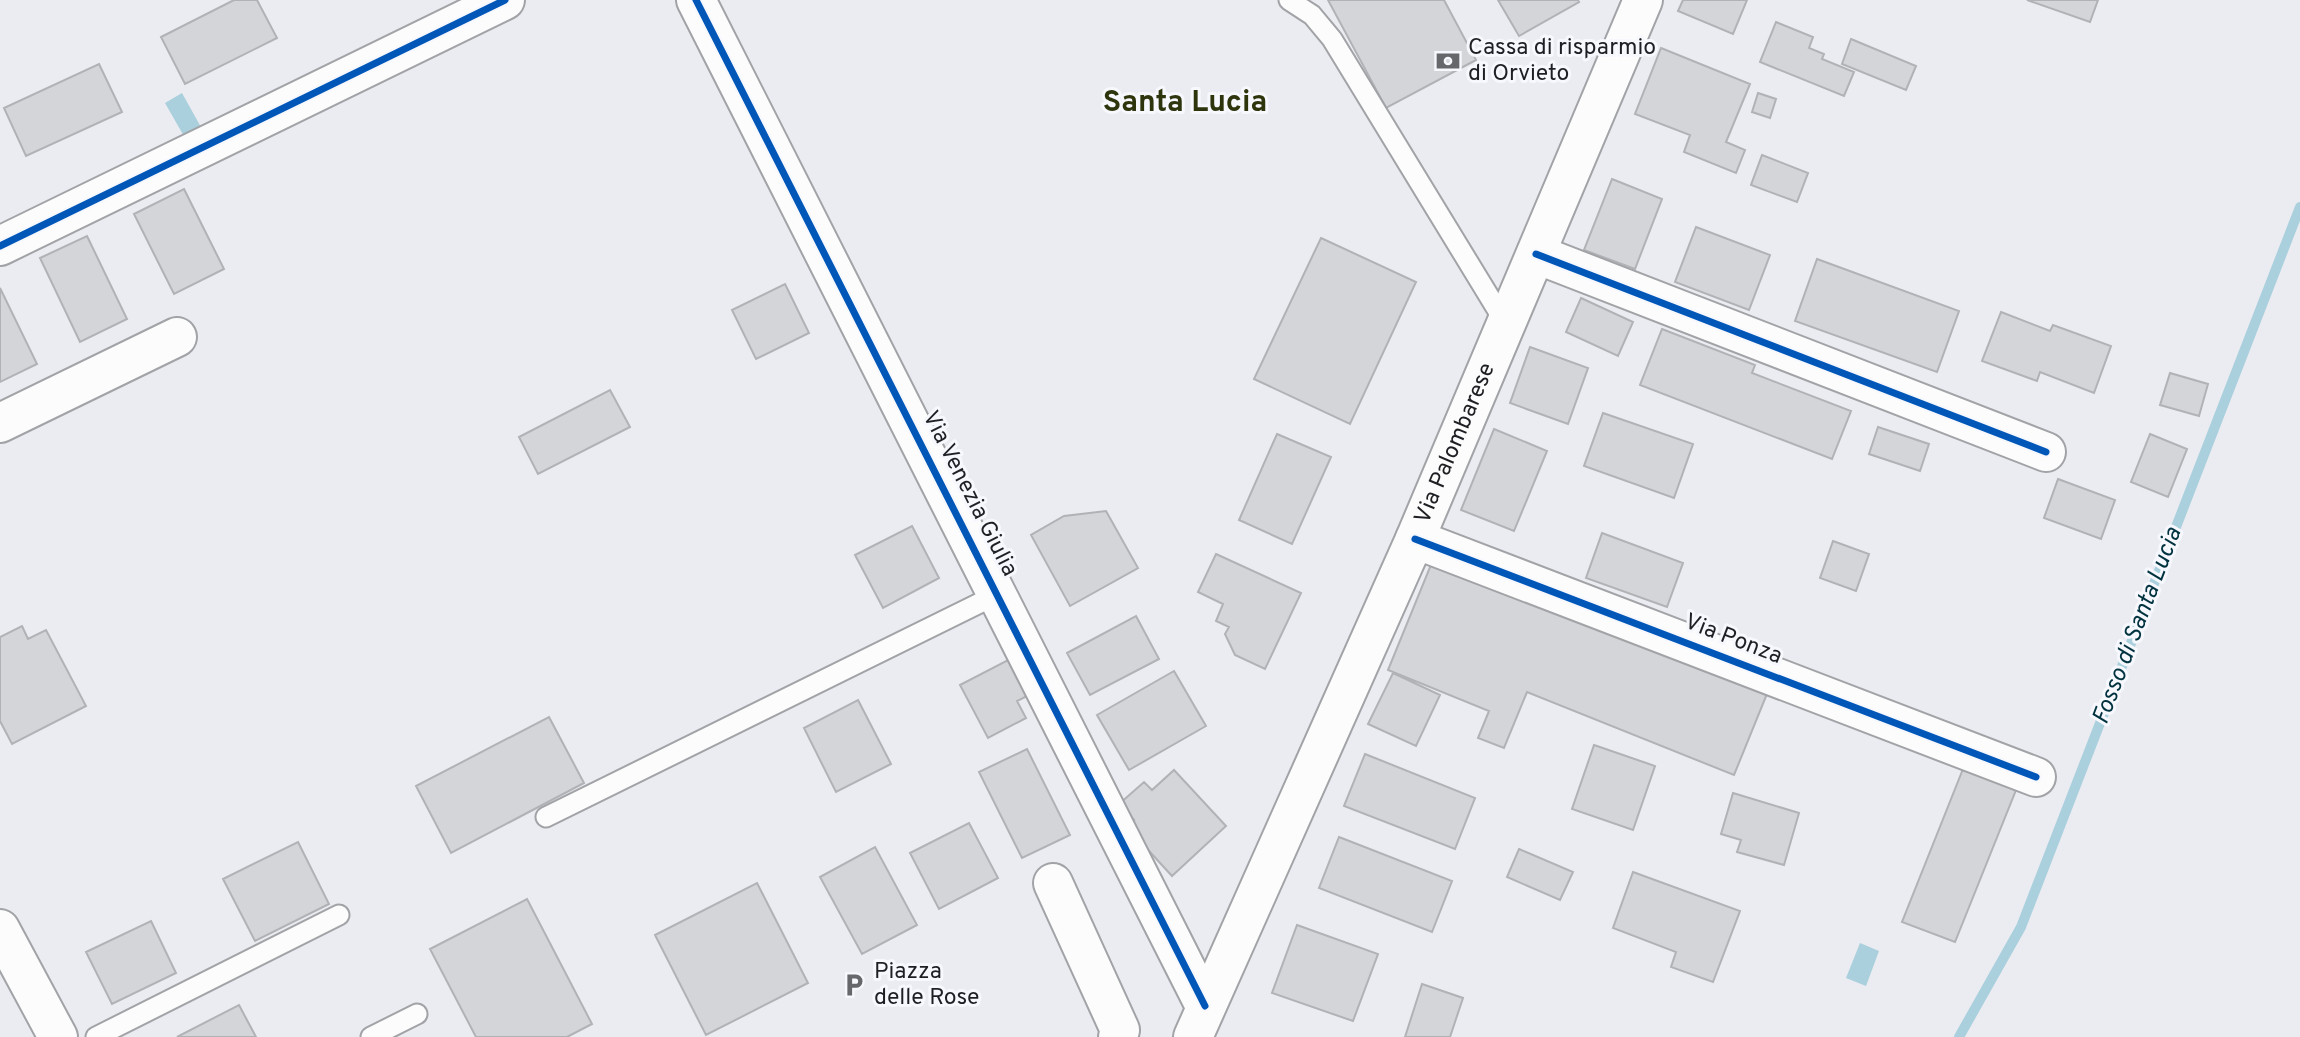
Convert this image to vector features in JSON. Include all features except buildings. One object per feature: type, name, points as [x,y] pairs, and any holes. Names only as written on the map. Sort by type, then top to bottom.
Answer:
[{"type":"street","points":[[0,246],[505,0]]},
{"type":"street","name":"Via Venezia Giulia","points":[[696,0],[998,594],[1199,1022]]},
{"type":"street","name":"Via Palombarese","points":[[1199,1022],[1415,539],[1643,0]]},
{"type":"street","points":[[1536,254],[2046,452]]},
{"type":"street","points":[[0,424],[177,337]]},
{"type":"street","name":"Via Ponza","points":[[1415,539],[2036,777]]},
{"type":"street","points":[[1053,883],[1120,1030],[1118,1037]]},
{"type":"street","points":[[0,929],[58,1037]]},
{"type":"lane","points":[[1289,0],[1312,15],[1332,39],[1506,324]]},
{"type":"lane","points":[[546,817],[998,594]]},
{"type":"lane","points":[[96,1037],[339,915]]},
{"type":"lane","points":[[371,1037],[417,1014]]},
{"type":"water","points":[[182,93],[202,129],[185,138],[165,103]]},
{"type":"water","points":[[1860,943],[1879,951],[1866,986],[1846,978]]},
{"type":"waterway","name":"Fosso di Santa Lucia","points":[[1959,1037],[2021,927],[2300,207]]},
{"type":"cycle path","points":[[0,246],[505,0]]},
{"type":"cycle path","points":[[696,0],[1205,1006]]},
{"type":"cycle path","points":[[1536,254],[2046,452]]},
{"type":"cycle path","points":[[1415,539],[2036,777]]},
{"type":"place","name":"Cassa di risparmio di Orvieto","points":[[1448,61]]},
{"type":"place","name":"Piazza delle Rose","points":[[854,985]]},
{"type":"district","name":"Santa Lucia","points":[[1185,103]]}]
